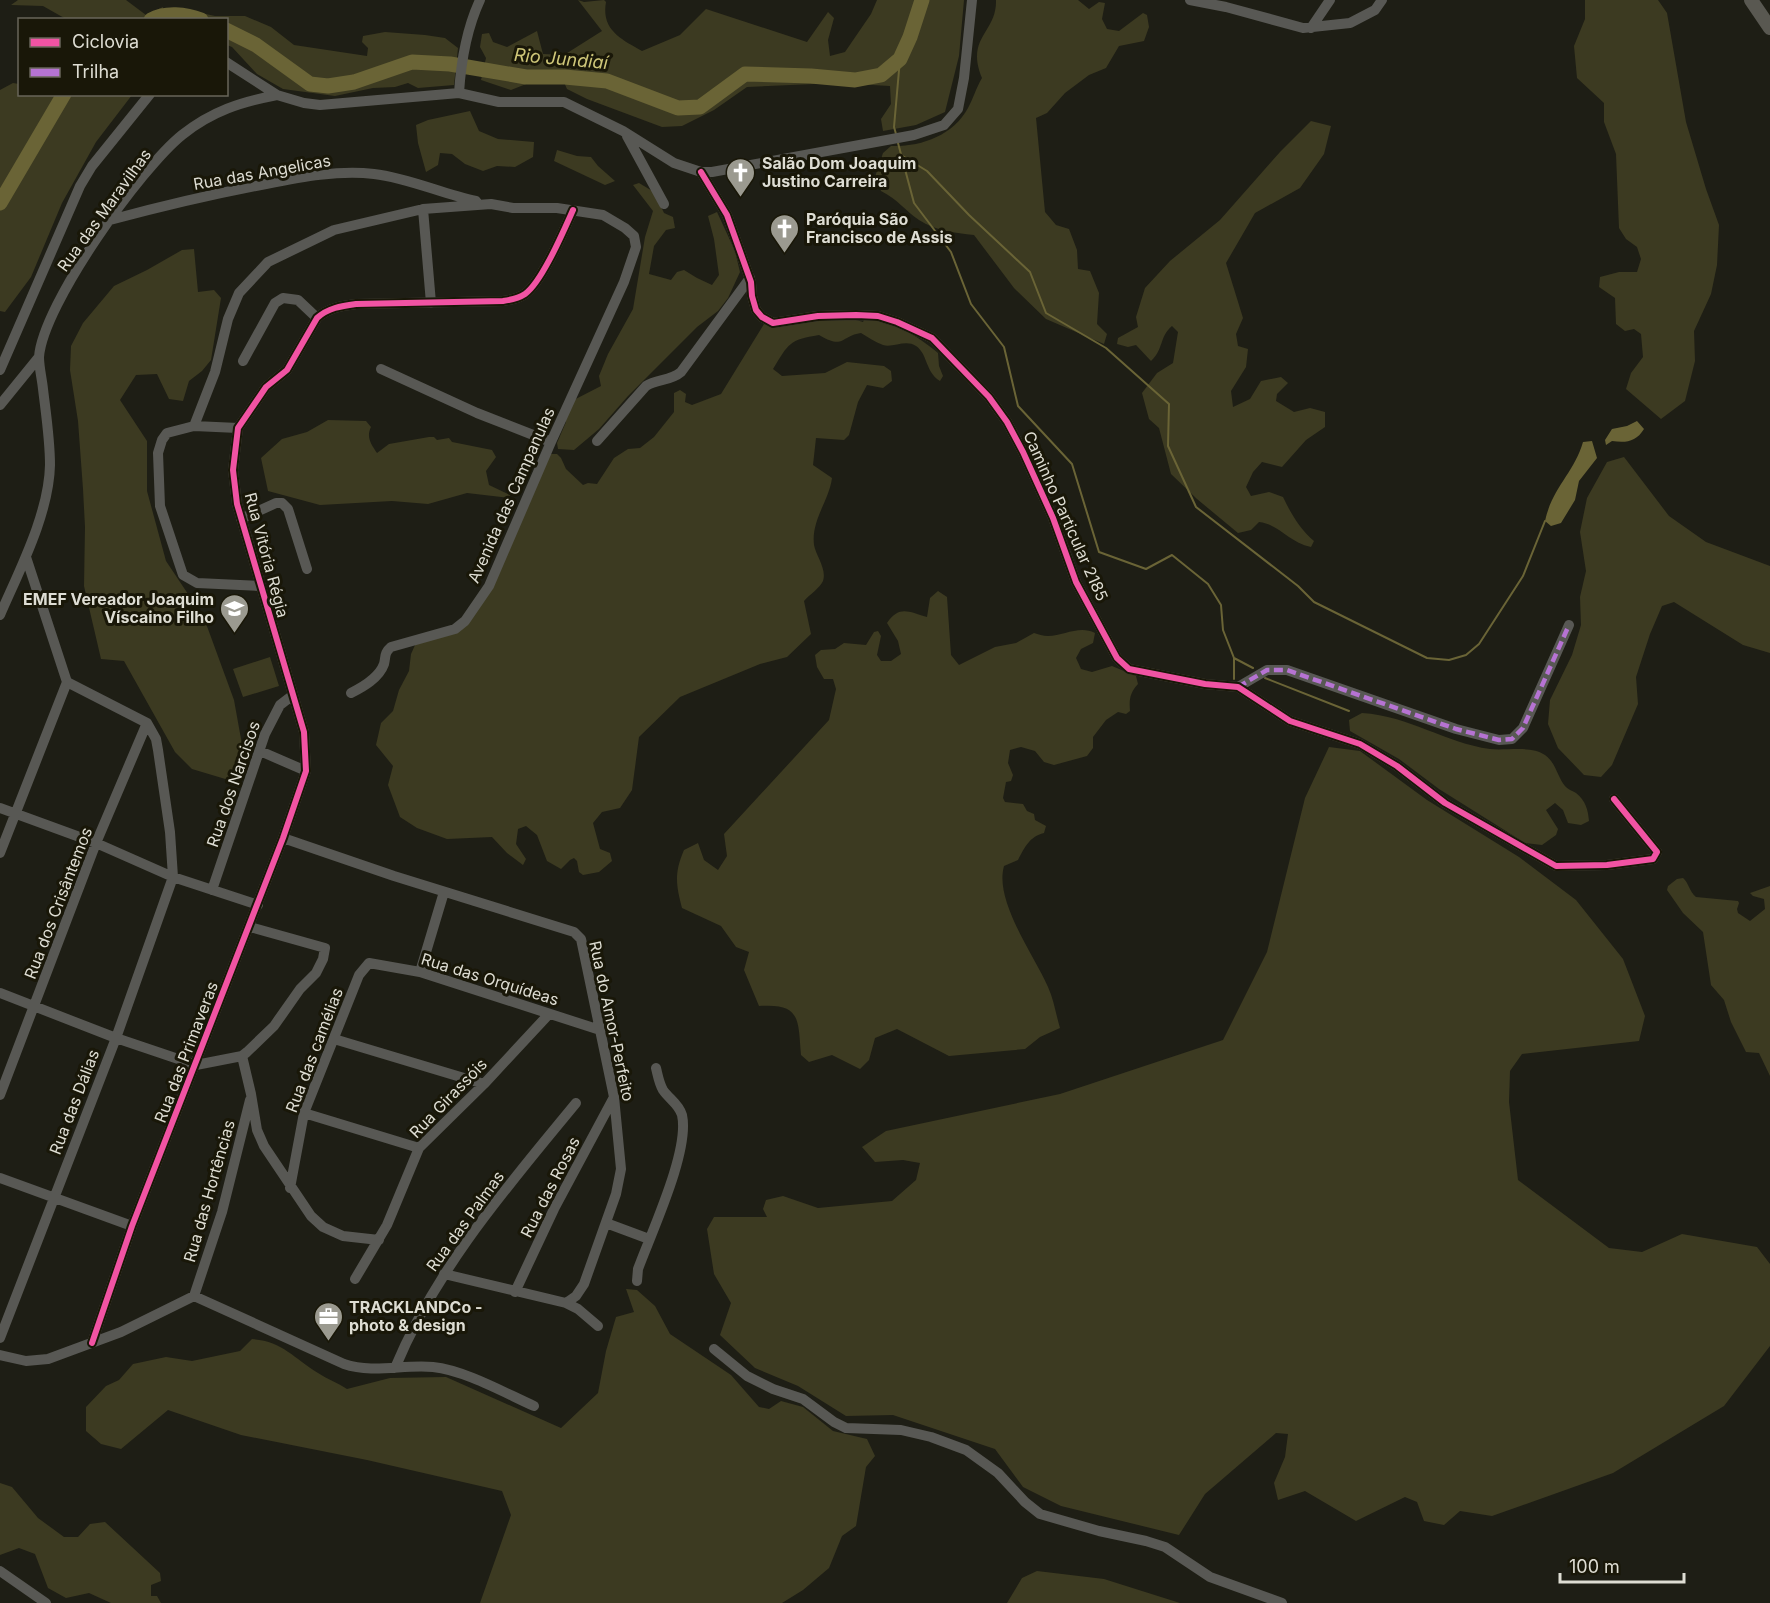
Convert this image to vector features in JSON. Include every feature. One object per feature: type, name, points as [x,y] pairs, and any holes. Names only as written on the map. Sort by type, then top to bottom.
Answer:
[{"type":"main road","points":[[1751,0],[1770,28]]},
{"type":"street","points":[[459,93],[474,6],[480,0]]},
{"type":"street","points":[[228,63],[277,95],[320,105],[459,93],[499,102],[564,102],[623,131],[674,163],[701,172],[914,135],[944,125],[958,109],[964,78],[972,0]]},
{"type":"street","points":[[1190,0],[1303,28],[1350,23],[1375,10],[1382,0]]},
{"type":"street","points":[[1311,28],[1330,0]]},
{"type":"street","name":"Rua das Maravilhas","points":[[0,615],[26,557],[49,484],[48,436],[39,357],[47,328],[69,284],[110,220],[156,160],[183,134],[219,111],[237,104],[277,95]]},
{"type":"street","points":[[0,370],[80,186],[92,165],[148,96]]},
{"type":"street","points":[[623,131],[664,204]]},
{"type":"street","points":[[597,441],[646,386],[656,381],[674,378],[681,372],[750,278],[727,215],[701,172]]},
{"type":"street","name":"Rua das Angelicas","points":[[110,220],[220,192],[335,173],[373,174],[402,179],[462,198],[491,204]]},
{"type":"street","points":[[194,426],[215,372],[228,319],[239,293],[268,262],[334,230],[423,209],[491,204],[513,208],[573,210],[541,274],[528,292],[520,297],[502,302],[340,306],[322,313],[317,318],[298,300],[283,298],[275,303],[243,361]]},
{"type":"street","points":[[423,209],[431,303]]},
{"type":"street","name":"Avenida das Campanulas","points":[[351,693],[374,677],[384,664],[386,652],[391,647],[455,629],[465,621],[489,586],[624,282],[636,247],[634,236],[603,215],[573,210]]},
{"type":"street","name":"Caminho Particular 2185","points":[[750,278],[756,310],[762,317],[773,323],[818,316],[878,316],[932,338],[989,397],[1007,422],[1053,518],[1076,582],[1117,658],[1129,669],[1205,684],[1238,687],[1290,721],[1360,744],[1397,766],[1446,803],[1556,866],[1607,865],[1653,859],[1657,852],[1614,799]]},
{"type":"street","name":"Rua Vitória Régia","points":[[306,771],[304,732],[260,586],[233,476],[238,428],[266,387],[287,370],[317,318]]},
{"type":"street","points":[[0,405],[39,357]]},
{"type":"street","points":[[381,369],[477,413],[551,442]]},
{"type":"street","points":[[238,428],[194,426],[167,434],[162,440],[158,461],[159,506],[183,576],[190,581],[205,585],[260,586]]},
{"type":"street","points":[[242,519],[276,503],[282,503],[288,509],[307,569]]},
{"type":"street","points":[[0,853],[67,682],[26,557]]},
{"type":"street","points":[[1238,687],[1267,670],[1287,670],[1456,729],[1499,740],[1512,739],[1522,728],[1569,626]]},
{"type":"street","points":[[67,682],[147,723],[156,739],[170,832],[173,877]]},
{"type":"street","name":"Rua dos Narcisos","points":[[213,890],[274,713],[293,695]]},
{"type":"street","name":"Rua dos Crisântemos","points":[[0,1095],[96,843],[147,723]]},
{"type":"street","points":[[260,751],[306,771]]},
{"type":"street","name":"Rua das Primaveras","points":[[92,1343],[132,1226],[250,927],[306,771]]},
{"type":"street","points":[[0,808],[96,843],[173,877],[258,906]]},
{"type":"street","name":"Rua do Amor-Perfeito","points":[[283,838],[578,935],[584,947],[614,1097],[621,1169],[616,1194],[584,1284],[576,1296],[566,1303]]},
{"type":"street","name":"Rua das Dálias","points":[[0,1338],[116,1038],[173,877]]},
{"type":"street","points":[[420,972],[444,892]]},
{"type":"street","points":[[0,993],[116,1038],[196,1065],[242,1056],[273,1026],[316,973],[323,959],[325,948],[250,927]]},
{"type":"street","name":"Rua das Orquídeas","points":[[369,963],[420,972],[600,1030]]},
{"type":"street","name":"Rua das camélias","points":[[290,1188],[304,1113],[359,975],[369,963]]},
{"type":"street","name":"Rua Girassóis","points":[[355,1279],[380,1240],[418,1148],[484,1084],[549,1014]]},
{"type":"street","points":[[334,1039],[484,1084]]},
{"type":"street","points":[[242,1056],[257,1130],[264,1146],[290,1188],[311,1216],[334,1233],[353,1238],[380,1240]]},
{"type":"street","points":[[637,1281],[638,1269],[681,1150],[683,1126],[680,1111],[664,1092],[656,1068]]},
{"type":"street","name":"Rua das Hortências","points":[[194,1296],[222,1212],[251,1094]]},
{"type":"street","name":"Rua das Rosas","points":[[515,1292],[554,1209],[614,1097]]},
{"type":"street","name":"Rua das Palmas","points":[[395,1368],[419,1317],[474,1228],[576,1102]]},
{"type":"street","points":[[304,1113],[418,1148]]},
{"type":"street","points":[[0,1178],[132,1226]]},
{"type":"street","points":[[606,1223],[649,1239]]},
{"type":"street","points":[[444,1274],[566,1303],[578,1309],[598,1326]]},
{"type":"street","points":[[0,1355],[14,1360],[34,1362],[48,1359],[146,1321],[194,1296],[344,1364],[370,1369],[443,1368],[534,1406]]},
{"type":"street","points":[[714,1349],[747,1376],[773,1389],[803,1399],[846,1428],[901,1430],[931,1437],[966,1450],[998,1473],[1025,1502],[1040,1514],[1165,1547],[1210,1577],[1282,1603]]},
{"type":"street","points":[[0,1571],[46,1603]]},
{"type":"shaded area","points":[[18,0],[126,0],[146,15],[163,7],[165,18],[64,18],[43,6],[11,5]]},
{"type":"shaded area","points":[[578,0],[584,2],[604,0],[610,27],[620,38],[642,51],[680,35],[706,9],[807,42],[828,12],[834,18],[828,40],[830,56],[845,52],[871,14],[877,0],[964,0],[959,56],[945,112],[916,125],[883,131],[881,119],[891,104],[890,86],[837,83],[747,87],[714,110],[682,126],[662,127],[587,99],[567,89],[559,71],[511,90],[481,80],[486,58],[480,47],[482,34],[489,33],[493,42],[507,47],[537,31],[543,54],[564,55],[602,31]]},
{"type":"shaded area","points":[[996,0],[1078,0],[1089,9],[1099,2],[1105,3],[1102,19],[1107,29],[1119,31],[1143,13],[1147,15],[1149,27],[1144,41],[1119,46],[1106,68],[1089,75],[1065,93],[1047,113],[1036,118],[1045,212],[1056,225],[1069,229],[1077,250],[1078,269],[1090,271],[1099,293],[1097,324],[1107,334],[1104,344],[1046,319],[1014,288],[974,235],[939,229],[925,224],[881,191],[875,177],[883,153],[891,146],[924,142],[935,138],[945,133],[962,118],[982,78],[977,53],[979,44],[992,20]]},
{"type":"shaded area","points":[[1585,0],[1658,0],[1667,13],[1686,122],[1719,225],[1717,265],[1711,294],[1694,331],[1695,361],[1685,401],[1661,419],[1626,389],[1631,373],[1643,357],[1641,334],[1634,329],[1625,331],[1616,324],[1615,298],[1599,287],[1600,277],[1619,272],[1637,272],[1641,259],[1637,247],[1626,239],[1619,228],[1616,154],[1604,122],[1604,103],[1577,78],[1574,46],[1585,19]]},
{"type":"shaded area","points":[[178,8],[215,16],[245,16],[271,27],[294,45],[367,56],[368,48],[362,42],[363,36],[385,32],[445,38],[458,48],[454,85],[418,88],[408,83],[335,96],[283,89],[257,74],[228,45],[228,18],[181,18]]},
{"type":"shaded area","points":[[13,83],[18,84],[18,96],[131,96],[96,142],[62,203],[31,277],[5,312],[0,311],[0,90]]},
{"type":"shaded area","points":[[470,111],[479,131],[498,139],[534,142],[533,157],[515,167],[497,166],[483,171],[465,164],[452,154],[440,153],[438,165],[426,172],[416,125],[428,120]]},
{"type":"shaded area","points":[[1311,121],[1331,126],[1324,154],[1300,188],[1255,213],[1226,263],[1243,318],[1236,334],[1238,346],[1248,349],[1246,367],[1231,391],[1233,407],[1250,399],[1261,381],[1281,377],[1288,383],[1277,394],[1276,401],[1294,412],[1310,408],[1325,412],[1325,427],[1306,440],[1282,467],[1262,462],[1253,472],[1246,487],[1251,496],[1269,492],[1283,497],[1296,521],[1314,541],[1311,547],[1303,545],[1266,523],[1259,522],[1251,530],[1238,533],[1171,474],[1159,428],[1149,419],[1142,393],[1157,373],[1173,363],[1178,332],[1172,326],[1168,330],[1158,352],[1151,361],[1136,345],[1128,347],[1117,344],[1118,338],[1138,327],[1136,317],[1145,288],[1170,261],[1220,220],[1280,152]]},
{"type":"shaded area","points":[[557,150],[577,156],[591,157],[615,181],[605,185],[554,161]]},
{"type":"shaded area","points":[[639,183],[654,192],[664,213],[673,217],[675,228],[666,230],[654,246],[649,274],[671,280],[677,272],[684,270],[712,285],[719,275],[708,216],[717,212],[735,251],[740,272],[728,298],[718,311],[697,327],[628,396],[599,429],[574,450],[558,449],[557,443],[566,422],[562,406],[601,386],[599,376],[608,354],[633,309],[645,237],[653,211],[633,185]]},
{"type":"shaded area","points":[[194,249],[198,292],[214,290],[221,298],[211,360],[189,381],[183,401],[169,399],[157,374],[136,375],[120,400],[147,441],[147,491],[166,561],[204,618],[234,700],[243,750],[232,781],[192,769],[175,752],[124,661],[101,659],[84,586],[83,489],[78,421],[70,370],[71,346],[83,323],[114,286],[182,250]]},
{"type":"shaded area","points":[[865,318],[895,325],[930,347],[938,353],[943,376],[940,381],[935,377],[920,349],[916,346],[908,343],[883,345],[861,333],[838,342],[819,335],[801,339],[791,344],[783,353],[773,369],[782,376],[825,373],[847,362],[884,366],[891,371],[892,381],[883,388],[867,385],[858,402],[849,435],[844,440],[816,438],[813,465],[832,478],[814,536],[815,549],[824,572],[823,581],[804,601],[811,634],[787,657],[760,664],[680,697],[639,737],[632,790],[620,808],[602,812],[593,823],[600,849],[610,853],[612,861],[599,872],[583,875],[579,872],[577,861],[574,858],[561,869],[547,861],[537,835],[526,826],[518,829],[516,844],[526,859],[523,865],[507,853],[492,837],[447,839],[417,828],[400,817],[388,785],[393,766],[376,745],[381,723],[393,711],[399,690],[409,671],[411,654],[416,643],[469,622],[550,454],[557,454],[566,469],[583,485],[597,484],[614,458],[628,449],[640,448],[654,437],[674,412],[674,393],[680,390],[686,394],[685,402],[692,405],[721,394],[764,324],[788,325],[826,319],[851,319],[863,322]]},
{"type":"shaded area","points":[[328,420],[366,421],[371,427],[369,437],[377,453],[389,444],[429,437],[437,440],[449,438],[452,442],[492,450],[496,457],[486,471],[489,485],[510,495],[510,498],[467,493],[428,504],[392,501],[320,505],[268,491],[261,458],[282,439],[307,432]]},
{"type":"shaded area","points":[[1637,421],[1644,429],[1638,437],[1626,442],[1612,441],[1606,445],[1605,440],[1612,429]]},
{"type":"shaded area","points":[[1592,441],[1597,458],[1579,481],[1575,500],[1561,523],[1551,526],[1545,521],[1548,509],[1583,442]]},
{"type":"shaded area","points":[[1624,457],[1669,516],[1706,542],[1770,566],[1770,653],[1743,645],[1674,602],[1662,606],[1636,677],[1638,704],[1612,765],[1601,777],[1584,775],[1558,748],[1548,724],[1550,700],[1572,655],[1581,625],[1580,597],[1586,571],[1580,532],[1587,498],[1607,462]]},
{"type":"shaded area","points":[[938,591],[947,597],[951,655],[959,665],[995,647],[1016,643],[1034,633],[1054,636],[1083,630],[1095,633],[1093,643],[1081,649],[1076,658],[1081,669],[1092,672],[1112,666],[1136,676],[1138,684],[1131,696],[1130,711],[1126,714],[1118,712],[1106,720],[1093,737],[1093,748],[1087,756],[1054,765],[1044,762],[1035,751],[1021,747],[1010,750],[1008,763],[1013,775],[1011,781],[1006,782],[1003,798],[1005,802],[1023,804],[1027,811],[1034,814],[1035,820],[1046,826],[1044,833],[1028,843],[1018,860],[1004,866],[1002,880],[1010,911],[1050,992],[1060,1028],[1040,1037],[1025,1049],[949,1056],[897,1029],[875,1038],[869,1060],[860,1069],[832,1055],[809,1062],[801,1055],[795,1016],[783,1007],[759,1006],[744,970],[749,952],[736,947],[721,926],[682,908],[677,886],[677,872],[684,850],[698,843],[704,860],[718,870],[727,856],[724,834],[829,720],[836,689],[833,679],[824,679],[817,667],[815,655],[821,650],[835,649],[844,643],[866,645],[874,632],[878,631],[881,636],[877,655],[881,661],[891,661],[901,654],[898,641],[887,623],[896,614],[905,611],[927,617],[930,598]]},
{"type":"shaded area","points":[[270,657],[279,686],[243,697],[233,669]]},
{"type":"shaded area","points":[[1362,713],[1396,719],[1474,746],[1539,752],[1552,762],[1566,787],[1582,799],[1589,821],[1581,825],[1568,823],[1563,810],[1555,803],[1546,810],[1558,829],[1556,835],[1542,845],[1525,843],[1439,789],[1399,759],[1350,731],[1349,720]]},
{"type":"shaded area","points":[[1329,747],[1360,751],[1427,800],[1519,857],[1576,900],[1623,959],[1645,1016],[1639,1041],[1522,1054],[1510,1071],[1509,1102],[1518,1180],[1609,1248],[1642,1252],[1682,1234],[1757,1247],[1770,1264],[1770,1346],[1724,1406],[1613,1473],[1492,1516],[1460,1511],[1444,1525],[1424,1521],[1417,1502],[1405,1497],[1356,1521],[1305,1491],[1278,1500],[1274,1483],[1285,1457],[1288,1434],[1276,1433],[1205,1494],[1179,1535],[1061,1506],[1023,1487],[995,1449],[893,1415],[846,1416],[798,1386],[755,1368],[720,1335],[731,1303],[714,1274],[707,1229],[714,1217],[767,1217],[763,1209],[766,1200],[783,1196],[818,1208],[892,1201],[916,1180],[920,1163],[903,1160],[875,1162],[862,1147],[886,1131],[1060,1094],[1223,1040],[1267,952],[1305,798]]},
{"type":"shaded area","points":[[1683,878],[1696,897],[1738,901],[1738,913],[1750,921],[1765,909],[1764,899],[1750,893],[1770,886],[1770,1076],[1759,1053],[1746,1052],[1731,1022],[1724,1000],[1711,985],[1703,932],[1683,913],[1667,890],[1668,886],[1677,879]]},
{"type":"shaded area","points":[[626,1289],[637,1290],[655,1306],[670,1334],[731,1375],[759,1407],[769,1409],[781,1401],[803,1407],[833,1431],[867,1439],[875,1456],[866,1467],[856,1526],[842,1536],[829,1568],[803,1590],[782,1603],[480,1603],[511,1515],[502,1491],[367,1460],[241,1435],[168,1410],[121,1449],[101,1444],[86,1431],[86,1407],[106,1386],[119,1380],[133,1364],[166,1357],[192,1361],[240,1351],[252,1339],[280,1347],[318,1373],[347,1389],[390,1378],[446,1377],[561,1428],[598,1393],[606,1351],[616,1317],[634,1312]]},
{"type":"shaded area","points":[[0,1483],[12,1487],[38,1518],[64,1537],[78,1537],[90,1524],[105,1522],[160,1573],[161,1581],[151,1585],[151,1596],[157,1596],[161,1603],[111,1603],[89,1593],[66,1598],[48,1588],[35,1554],[19,1548],[0,1555]]},
{"type":"shaded area","points":[[1037,1571],[1104,1579],[1180,1603],[1007,1603],[1022,1578]]},
{"type":"waterway","name":"Rio Jundiaí","points":[[228,31],[256,45],[310,84],[328,86],[354,82],[412,62],[450,64],[526,77],[565,77],[607,81],[678,108],[700,107],[745,74],[855,80],[881,75],[900,59],[922,0]]},
{"type":"waterway","name":"Rio Jundiaí","points":[[155,18],[176,15],[195,18]]},
{"type":"waterway","points":[[896,134],[894,127],[900,59]]},
{"type":"waterway","name":"Rio Jundiaí","points":[[0,203],[63,96]]},
{"type":"waterway","points":[[898,143],[914,203],[951,252],[971,304],[1004,347],[1018,406],[1072,464],[1099,552],[1146,569],[1172,555],[1208,584],[1221,605],[1223,630],[1234,658],[1234,679]]},
{"type":"waterway","points":[[901,155],[927,171],[969,215],[1030,272],[1046,313],[1106,348],[1169,404],[1168,446],[1196,507],[1298,586],[1314,602],[1427,658],[1449,660],[1466,655],[1479,644],[1523,576],[1545,521]]},
{"type":"waterway","points":[[1234,658],[1253,668]]},
{"type":"waterway","points":[[1265,678],[1349,711]]},
{"type":"marked path","points":[[1238,687],[1267,670],[1287,670],[1456,729],[1499,740],[1512,739],[1523,728],[1569,625]]},
{"type":"cycle path","points":[[701,172],[727,215],[751,282],[756,310],[762,317],[773,323],[818,316],[856,315],[878,316],[897,322],[932,338],[989,397],[1007,422],[1023,452],[1053,518],[1076,582],[1117,658],[1129,669],[1205,684],[1238,687],[1290,721],[1360,744],[1397,766],[1445,803],[1556,866],[1607,865],[1653,859],[1657,852],[1614,799]]},
{"type":"cycle path","points":[[92,1343],[132,1226],[283,838],[306,771],[304,732],[237,504],[233,470],[238,428],[266,387],[287,370],[317,318],[321,315],[335,308],[356,304],[503,301],[520,297],[532,288],[538,279],[573,210]]},
{"type":"place","name":"Salão Dom Joaquim Justino Carreira","points":[[741,198]]},
{"type":"place","name":"Paróquia São Francisco de Assis","points":[[785,254]]},
{"type":"place","name":"EMEF Vereador Joaquim Víscaino Filho","points":[[235,634]]},
{"type":"place","name":"TRACKLANDCo - photo & design","points":[[328,1342]]}]
